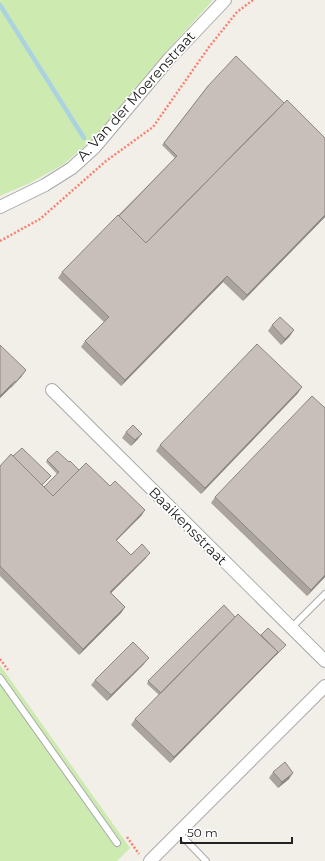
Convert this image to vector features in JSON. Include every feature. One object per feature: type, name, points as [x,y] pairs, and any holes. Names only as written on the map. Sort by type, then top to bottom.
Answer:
[{"type":"street","name":"A. Van der Moerenstraat","points":[[0,207],[45,185],[78,163],[95,147],[174,54],[225,0]]},
{"type":"street","name":"Baaikensstraat","points":[[52,390],[325,661]]},
{"type":"street","points":[[150,861],[325,686]]},
{"type":"lane","points":[[291,628],[325,594]]},
{"type":"lane","points":[[0,678],[117,843]]},
{"type":"lane","points":[[178,832],[206,861]]},
{"type":"path","points":[[0,241],[40,219],[106,161],[153,127],[209,47],[237,12],[253,0]]},
{"type":"green space","points":[[0,0],[213,0],[158,61],[92,140],[64,164],[30,183],[0,196]]},
{"type":"green space","points":[[0,665],[130,848],[117,861],[0,861]]},
{"type":"building","points":[[236,56],[284,103],[146,243],[119,216],[177,156],[164,143],[208,86]]},
{"type":"building","points":[[287,100],[325,138],[325,215],[247,295],[227,276],[125,380],[85,341],[109,317],[62,272],[118,215],[146,243]]},
{"type":"building","points":[[280,317],[294,330],[285,339],[272,325]]},
{"type":"building","points":[[257,344],[302,387],[205,488],[160,445]]},
{"type":"building","points":[[0,345],[26,370],[16,382],[15,381],[0,396]]},
{"type":"building","points":[[312,396],[325,408],[325,575],[311,590],[215,497]]},
{"type":"building","points":[[133,425],[142,434],[135,440],[126,432]]},
{"type":"building","points":[[22,448],[51,476],[42,485],[13,456]]},
{"type":"building","points":[[57,451],[79,470],[53,496],[44,487],[59,472],[47,460]]},
{"type":"building","points":[[11,454],[53,496],[86,463],[110,486],[115,481],[145,510],[116,540],[131,555],[142,544],[150,553],[110,592],[125,607],[83,649],[0,566],[0,466]]},
{"type":"building","points":[[224,605],[235,617],[161,693],[148,681]]},
{"type":"building","points":[[238,614],[278,652],[174,757],[135,719]]},
{"type":"building","points":[[268,628],[286,645],[275,656],[278,652],[261,635]]},
{"type":"building","points":[[133,642],[149,658],[111,695],[95,680]]},
{"type":"building","points":[[285,762],[293,773],[282,782],[273,772]]},
{"type":"waterway","points":[[0,5],[84,138]]}]
